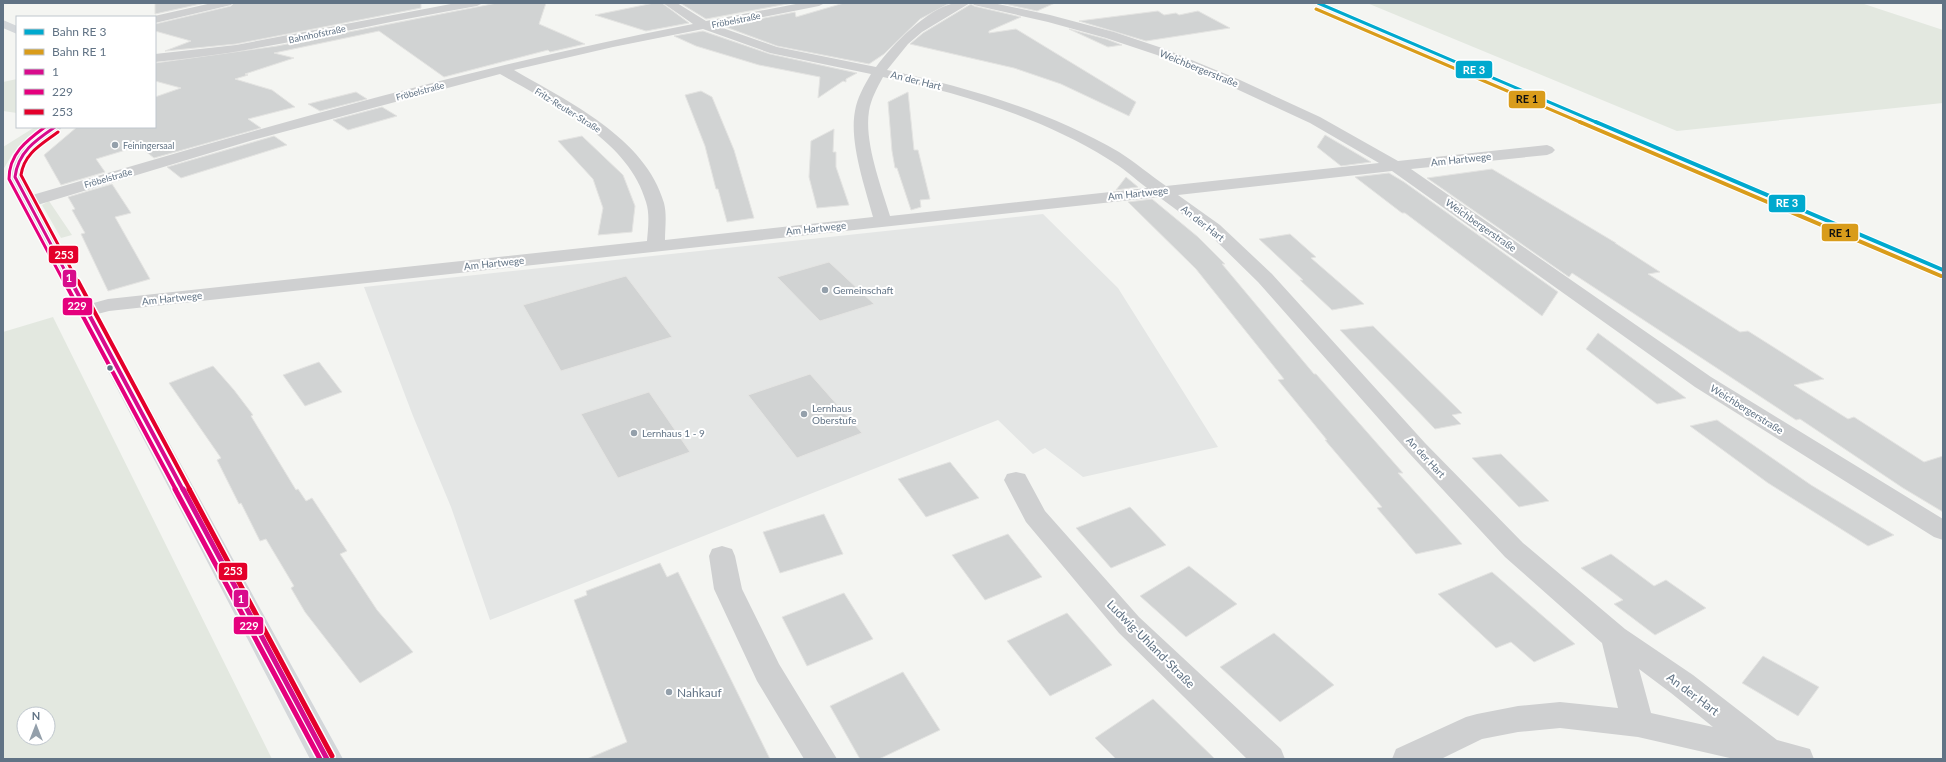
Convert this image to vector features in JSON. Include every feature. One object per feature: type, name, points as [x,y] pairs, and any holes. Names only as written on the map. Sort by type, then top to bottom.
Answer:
[{"type":"street","points":[[156,19],[227,3]]},
{"type":"street","points":[[402,16],[422,3]]},
{"type":"street","name":"Bahnhofstraße","points":[[156,58],[200,54],[298,39],[402,16],[477,3]]},
{"type":"street","name":"An der Hart","points":[[669,3],[705,26],[774,50],[931,83],[1023,112],[1064,130],[1114,156],[1214,229],[1265,278],[1417,448],[1514,550],[1615,637],[1784,756]]},
{"type":"street","name":"Fröbelstraße","points":[[28,202],[248,137],[502,69],[613,43],[819,3]]},
{"type":"street","points":[[883,221],[868,168],[861,121],[868,92],[879,71],[911,35],[941,13],[964,3]]},
{"type":"street","name":"Weichbergerstraße","points":[[978,3],[1110,34],[1161,52],[1268,97],[1308,116],[1395,166],[1704,382],[1943,531]]},
{"type":"street","points":[[3,24],[16,30]]},
{"type":"street","name":"Fritz-Reuter-Straße","points":[[502,69],[599,127],[636,164],[648,182],[656,204],[656,245]]},
{"type":"street","points":[[54,128],[28,149],[17,162],[14,170],[16,177],[86,311],[327,759]]},
{"type":"street","name":"Am Hartwege","points":[[86,311],[108,305],[1548,150]]},
{"type":"street","name":"Ludwig-Uhland-Straße","points":[[1016,480],[1035,516],[1129,625],[1269,759]]},
{"type":"street","points":[[722,556],[728,589],[768,672],[821,759]]},
{"type":"street","points":[[1615,637],[1638,724]]},
{"type":"street","name":"An der Hart","points":[[1408,759],[1477,727],[1518,719],[1560,715],[1638,724],[1784,756]]},
{"type":"shaded area","points":[[1367,3],[1861,3],[1943,30],[1943,103],[1677,131]]},
{"type":"shaded area","points":[[16,79],[16,113],[3,111],[3,82]]},
{"type":"shaded area","points":[[33,128],[45,128],[13,153],[3,170],[3,147]]},
{"type":"shaded area","points":[[49,201],[72,235],[61,238],[42,205]]},
{"type":"shaded area","points":[[1043,214],[1118,288],[1218,447],[1083,477],[1045,448],[1033,454],[998,420],[490,620],[451,507],[413,416],[364,287]]},
{"type":"shaded area","points":[[53,317],[272,759],[3,759],[3,332]]},
{"type":"building","points":[[155,3],[205,3],[155,14]]},
{"type":"building","points":[[234,3],[421,3],[421,8],[236,44],[165,51],[191,41],[156,31],[156,24],[231,6]]},
{"type":"building","points":[[497,3],[546,3],[539,24],[585,44],[550,52],[548,50],[444,77],[379,31],[274,53],[294,58],[245,74],[248,75],[235,79],[272,90],[295,107],[248,119],[261,128],[154,158],[139,146],[96,159],[105,172],[61,185],[44,155],[76,128],[156,128],[156,97],[181,88],[156,81],[156,63],[277,46]]},
{"type":"building","points":[[654,3],[662,3],[689,23],[646,31],[595,15]]},
{"type":"building","points":[[680,3],[793,3],[706,19]]},
{"type":"building","points":[[844,3],[950,3],[920,19],[884,54],[869,64],[777,46],[723,26],[795,12],[796,17]]},
{"type":"building","points":[[1000,3],[1055,3],[1037,11]]},
{"type":"building","points":[[971,4],[1021,17],[989,31],[989,33],[1016,29],[1136,102],[1129,116],[1061,84],[1014,68],[910,44],[923,33]]},
{"type":"building","points":[[1158,11],[1164,15],[1176,13],[1179,15],[1198,11],[1230,28],[1146,41],[1079,21]]},
{"type":"building","points":[[1069,29],[1106,39],[1122,45],[1108,47]]},
{"type":"building","points":[[703,31],[770,54],[857,73],[846,79],[846,82],[843,81],[818,98],[820,77],[759,65],[696,46],[674,36]]},
{"type":"building","points":[[701,91],[712,97],[734,150],[754,218],[727,222],[718,189],[716,189],[705,146],[685,95]]},
{"type":"building","points":[[356,92],[367,99],[320,111],[308,104]]},
{"type":"building","points":[[908,92],[914,150],[918,150],[930,199],[920,200],[921,207],[911,210],[897,168],[895,168],[888,102]]},
{"type":"building","points":[[382,107],[397,116],[348,130],[333,120]]},
{"type":"building","points":[[834,129],[833,152],[836,152],[836,167],[849,205],[817,208],[809,177],[811,141]]},
{"type":"building","points":[[1325,135],[1371,162],[1341,166],[1317,147]]},
{"type":"building","points":[[274,136],[287,145],[181,178],[167,167]]},
{"type":"building","points":[[582,136],[623,175],[635,206],[632,232],[598,235],[603,208],[593,179],[558,141]]},
{"type":"building","points":[[1492,169],[1616,243],[1660,272],[1648,274],[1740,332],[1748,331],[1824,379],[1794,385],[1848,419],[1854,417],[1924,462],[1943,456],[1943,512],[1903,488],[1800,419],[1796,420],[1572,273],[1569,277],[1427,178]]},
{"type":"building","points":[[1389,173],[1404,182],[1558,292],[1542,316],[1355,177]]},
{"type":"building","points":[[1126,177],[1138,187],[1116,190]]},
{"type":"building","points":[[112,184],[131,213],[115,217],[150,279],[108,291],[81,234],[85,233],[72,210],[75,209],[68,197]]},
{"type":"building","points":[[1152,199],[1198,237],[1225,264],[1222,264],[1314,374],[1316,374],[1403,473],[1398,473],[1462,544],[1416,554],[1377,508],[1382,507],[1325,440],[1327,440],[1278,380],[1284,379],[1196,269],[1128,202]]},
{"type":"building","points":[[1290,234],[1316,257],[1311,258],[1364,304],[1332,310],[1300,280],[1303,280],[1259,239]]},
{"type":"building","name":"Gemeinschaft","points":[[829,262],[874,304],[820,321],[777,277]]},
{"type":"building","points":[[626,276],[672,337],[561,371],[523,305]]},
{"type":"building","points":[[1373,326],[1462,413],[1452,415],[1461,424],[1435,429],[1340,330]]},
{"type":"building","points":[[1598,333],[1686,398],[1657,404],[1586,349]]},
{"type":"building","points":[[319,362],[342,392],[305,406],[283,375]]},
{"type":"building","points":[[213,366],[253,415],[251,416],[296,490],[298,489],[306,501],[312,498],[347,551],[340,554],[377,610],[413,652],[360,683],[305,612],[291,588],[294,586],[266,539],[260,541],[241,503],[239,504],[217,460],[221,458],[169,383]]},
{"type":"building","name":"Lernhaus Oberstufe","points":[[810,374],[862,433],[797,458],[748,395]]},
{"type":"building","name":"Lernhaus 1 - 9","points":[[649,392],[690,452],[618,478],[581,414]]},
{"type":"building","points":[[1717,420],[1811,485],[1894,535],[1868,546],[1768,483],[1690,426]]},
{"type":"building","points":[[1501,454],[1549,501],[1519,507],[1472,458]]},
{"type":"building","points":[[950,462],[979,498],[926,517],[898,479]]},
{"type":"building","points":[[1130,507],[1166,545],[1111,568],[1076,528]]},
{"type":"building","points":[[824,514],[843,554],[780,573],[763,532]]},
{"type":"building","points":[[1008,534],[1042,577],[985,600],[952,555]]},
{"type":"building","points":[[1611,554],[1654,586],[1666,580],[1706,608],[1655,635],[1614,604],[1623,600],[1581,568]]},
{"type":"building","points":[[660,563],[667,577],[678,572],[770,759],[587,759],[627,742],[574,600],[587,595],[586,591]]},
{"type":"building","points":[[1189,566],[1237,604],[1186,637],[1140,596]]},
{"type":"building","points":[[1492,572],[1575,644],[1534,662],[1511,642],[1496,648],[1438,594]]},
{"type":"building","points":[[844,593],[873,639],[807,666],[782,617]]},
{"type":"building","points":[[1067,613],[1112,665],[1050,696],[1007,641]]},
{"type":"building","points":[[1274,633],[1334,685],[1280,722],[1220,667]]},
{"type":"building","points":[[1763,656],[1819,687],[1798,716],[1742,683]]},
{"type":"building","points":[[903,672],[940,730],[879,759],[860,759],[830,706]]},
{"type":"building","points":[[1153,699],[1215,759],[1116,759],[1095,738]]},
{"type":"transit line","points":[[1318,3],[1943,270]]},
{"type":"transit line","points":[[1316,9],[1941,276]]},
{"type":"transit line","name":"229","points":[[44,128],[31,137],[14,155],[9,170],[9,179],[320,759]]},
{"type":"transit line","name":"1","points":[[54,128],[34,142],[23,154],[16,168],[15,177],[327,759]]},
{"type":"transit line","name":"253","points":[[58,132],[29,155],[22,168],[21,175],[332,756]]},
{"type":"place","name":"Feiningersaal","points":[[115,145]]},
{"type":"place","name":"Gemeinschaft","points":[[825,290]]},
{"type":"place","name":"Lernhaus Oberstufe","points":[[804,414]]},
{"type":"place","name":"Lernhaus 1 - 9","points":[[634,433]]},
{"type":"place","name":"Nahkauf","points":[[669,692]]}]
